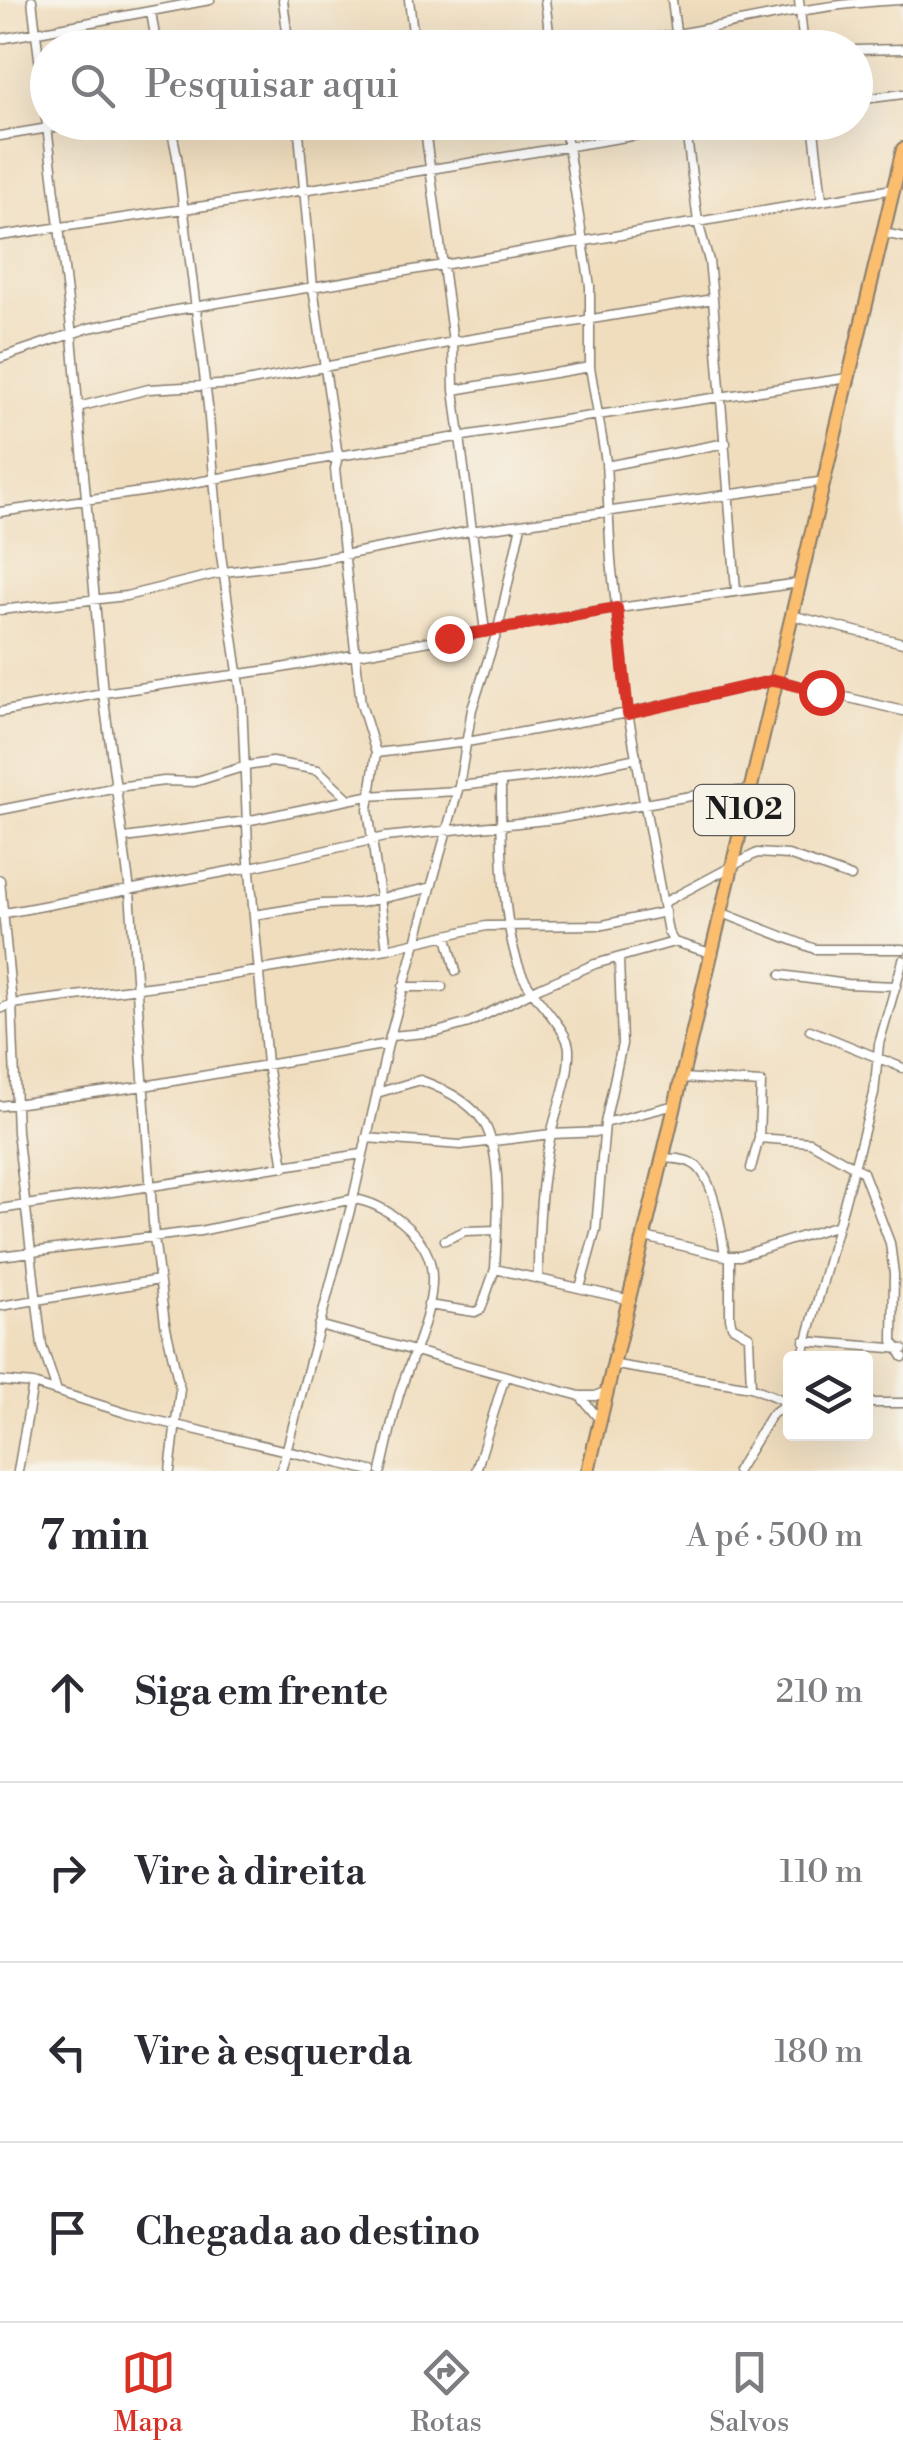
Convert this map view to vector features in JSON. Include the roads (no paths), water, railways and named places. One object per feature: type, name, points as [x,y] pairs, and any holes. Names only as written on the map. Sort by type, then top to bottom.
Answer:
[{"type":"main road","name":"N102","points":[[588,1471],[903,149]]},
{"type":"street","points":[[32,0],[36,30]]},
{"type":"street","points":[[57,30],[210,0]]},
{"type":"street","points":[[282,0],[286,30]]},
{"type":"street","points":[[410,0],[413,30]]},
{"type":"street","points":[[545,0],[549,30]]},
{"type":"street","points":[[672,0],[676,30]]},
{"type":"street","points":[[693,30],[799,5],[900,0]]},
{"type":"street","points":[[799,5],[802,30]]},
{"type":"street","points":[[151,12],[154,30]]},
{"type":"street","points":[[0,39],[30,35]]},
{"type":"street","points":[[873,50],[903,49]]},
{"type":"street","points":[[873,98],[903,94]]},
{"type":"street","points":[[0,136],[30,131]]},
{"type":"street","points":[[47,140],[72,336],[103,693],[130,891],[154,1237],[180,1389],[170,1471]]},
{"type":"street","points":[[173,140],[238,675],[267,1064],[284,1167]]},
{"type":"street","points":[[299,140],[313,287],[338,456],[335,469],[363,712],[376,753],[367,796],[386,949]]},
{"type":"street","points":[[426,140],[485,632]]},
{"type":"street","points":[[567,140],[584,244],[592,320],[590,367],[606,466],[628,714],[668,932],[674,942]]},
{"type":"street","points":[[0,236],[609,140]]},
{"type":"street","points":[[688,140],[698,222],[709,261],[736,590]]},
{"type":"street","points":[[815,140],[822,199]]},
{"type":"street","points":[[0,358],[89,328],[194,308],[892,189]]},
{"type":"street","points":[[883,233],[903,237]]},
{"type":"street","points":[[78,407],[149,389],[236,384],[453,342],[713,300]]},
{"type":"street","points":[[454,390],[590,367]]},
{"type":"street","points":[[0,512],[848,378]]},
{"type":"street","points":[[606,466],[726,443]]},
{"type":"street","points":[[0,610],[97,600],[224,572],[826,481]]},
{"type":"street","points":[[281,1471],[403,988],[458,788],[472,708],[498,628],[521,525]]},
{"type":"street","points":[[0,712],[238,675],[617,608],[799,583]]},
{"type":"street","points":[[792,615],[903,643]]},
{"type":"street","points":[[376,753],[628,714],[775,680],[903,710]]},
{"type":"street","points":[[124,838],[246,821],[367,796],[501,782],[598,768],[637,758]]},
{"type":"street","points":[[0,810],[117,786],[194,782],[272,762],[309,767],[334,783],[349,799]]},
{"type":"street","points":[[501,782],[510,927],[520,971],[530,992],[569,1043],[565,1088],[551,1134],[538,1277]]},
{"type":"street","points":[[2,914],[374,840],[749,790]]},
{"type":"street","points":[[0,1009],[12,1004],[136,990],[386,949],[473,928],[619,924],[664,908],[748,856],[773,852],[851,878]]},
{"type":"street","points":[[0,880],[12,1004],[14,1104],[42,1346],[57,1391]]},
{"type":"street","points":[[254,915],[381,899],[429,888]]},
{"type":"street","points":[[720,912],[814,949],[903,949]]},
{"type":"street","points":[[448,937],[456,972]]},
{"type":"street","points":[[0,1106],[144,1086],[459,1026],[530,992],[618,958],[674,942],[712,954]]},
{"type":"street","points":[[580,1288],[596,1229],[604,1127],[622,1044],[618,958]]},
{"type":"street","points":[[803,1351],[874,1094],[877,1056],[903,960]]},
{"type":"street","points":[[781,975],[896,986]]},
{"type":"street","points":[[403,988],[442,987]]},
{"type":"street","points":[[810,1030],[903,1068]]},
{"type":"street","points":[[681,1078],[761,1083],[758,1138],[751,1168]]},
{"type":"street","points":[[377,1093],[418,1080],[433,1085],[473,1110],[485,1124],[491,1140],[497,1230],[495,1269],[480,1309],[475,1312],[428,1305]]},
{"type":"street","points":[[366,1138],[461,1145],[604,1127],[675,1105]]},
{"type":"street","points":[[758,1138],[810,1142],[854,1164],[864,1176],[890,1243],[903,1357]]},
{"type":"street","points":[[0,1209],[362,1154]]},
{"type":"street","points":[[663,1158],[685,1160],[700,1171],[711,1192],[728,1256],[732,1326],[749,1336],[751,1388]]},
{"type":"street","points":[[0,1256],[200,1231],[353,1198],[365,1200],[395,1218],[416,1238],[432,1269],[428,1305],[381,1471]]},
{"type":"street","points":[[646,1236],[728,1256],[750,1254],[838,1225]]},
{"type":"street","points":[[445,1240],[465,1231],[497,1230]]},
{"type":"street","points":[[495,1269],[630,1300]]},
{"type":"street","points":[[0,1306],[159,1280]]},
{"type":"street","points":[[319,1325],[580,1396],[598,1396],[608,1390]]},
{"type":"street","points":[[804,1341],[899,1348]]},
{"type":"street","points":[[616,1365],[751,1388],[783,1400]]},
{"type":"street","points":[[476,1471],[505,1376]]},
{"type":"street","points":[[0,1382],[32,1384],[178,1425],[372,1471]]},
{"type":"street","points":[[18,1471],[32,1384]]},
{"type":"street","points":[[580,1396],[600,1422]]},
{"type":"street","points":[[873,1403],[903,1404]]},
{"type":"street","points":[[737,1471],[771,1415],[783,1406]]}]
